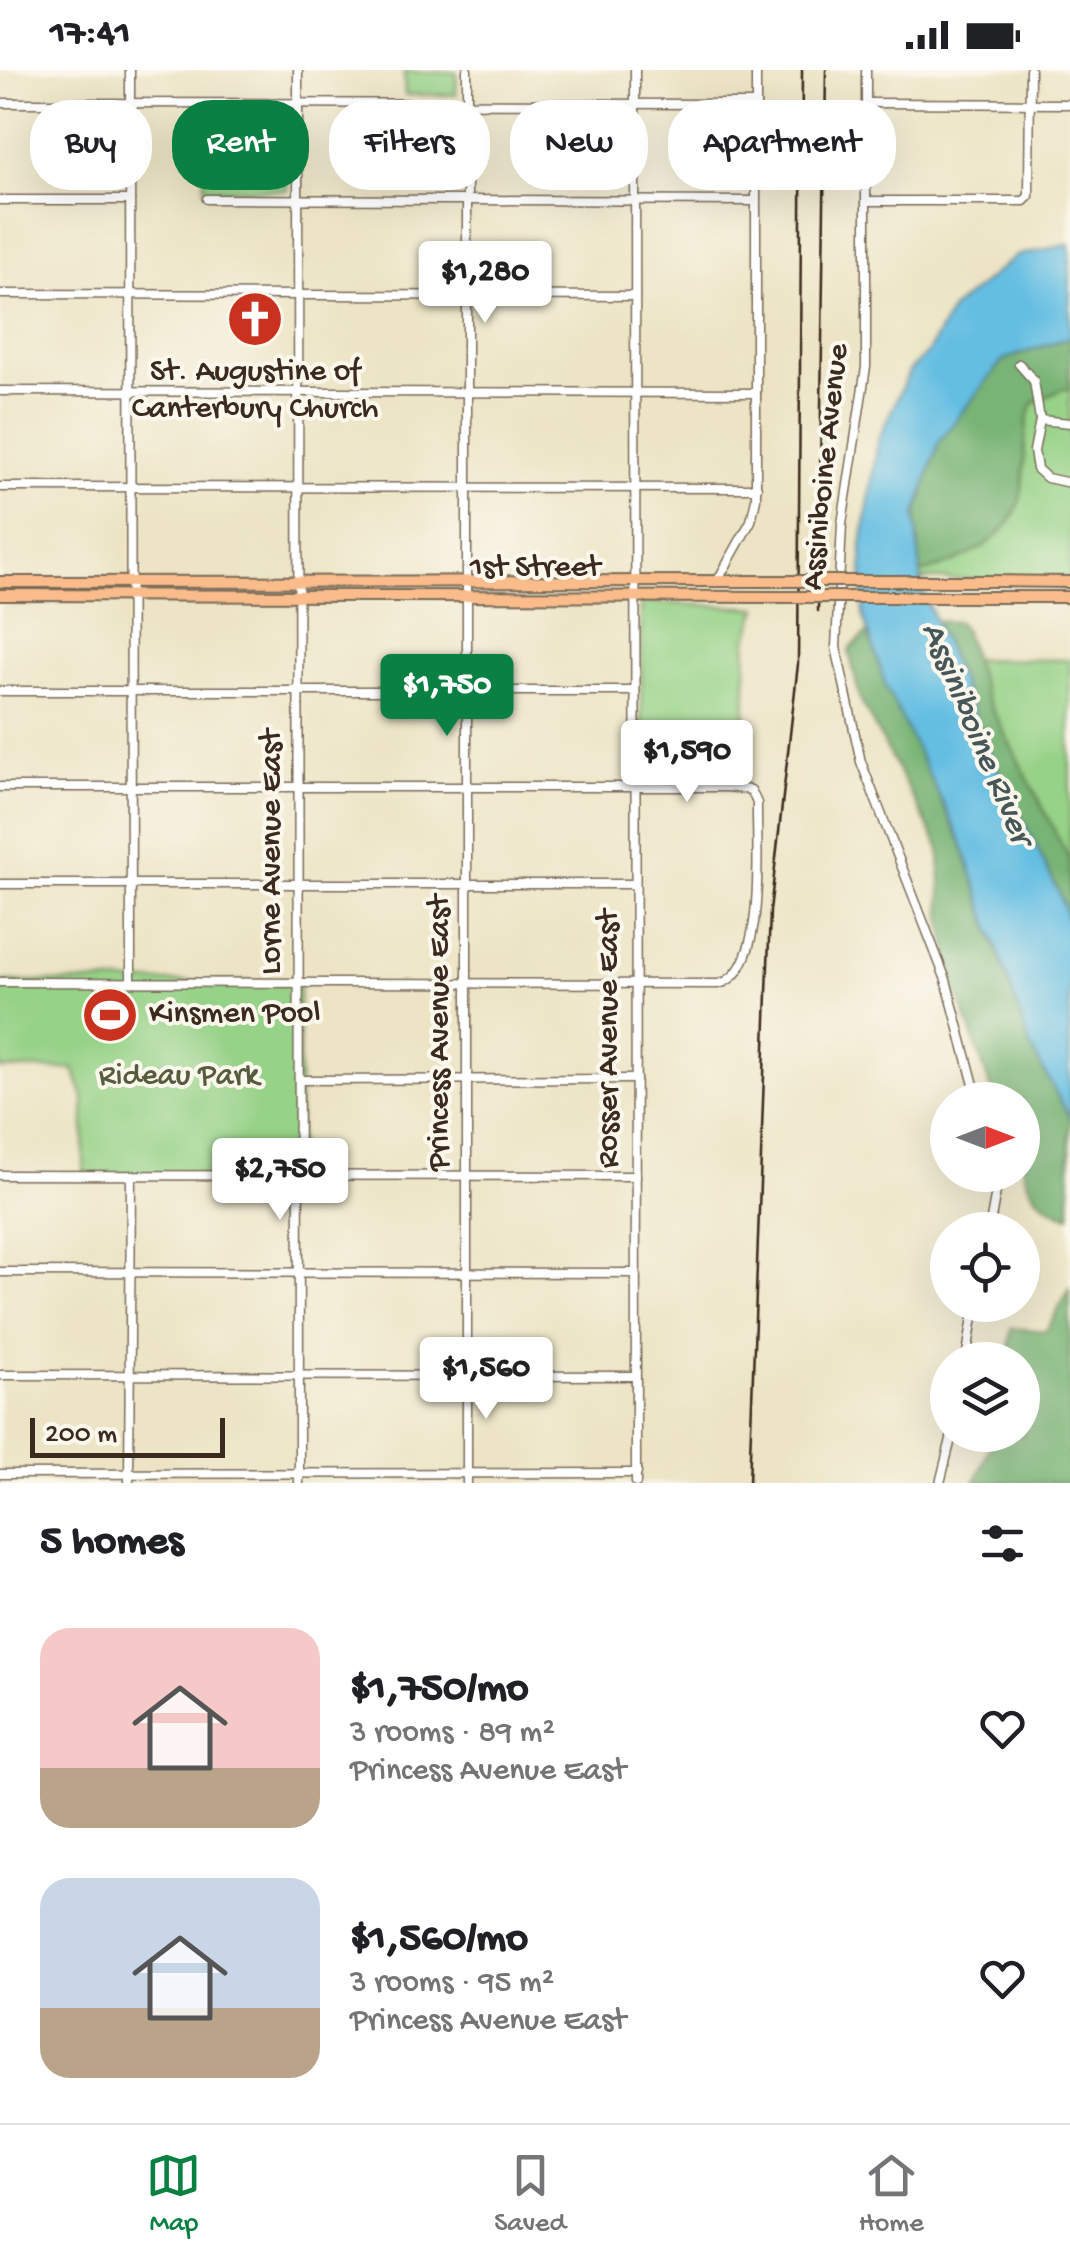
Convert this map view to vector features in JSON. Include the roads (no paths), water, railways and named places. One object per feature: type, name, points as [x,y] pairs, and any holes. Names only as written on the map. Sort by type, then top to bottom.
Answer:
[{"type":"main road","points":[[733,569],[737,577],[752,582]]},
{"type":"main road","name":"1st Street","points":[[0,582],[130,589]]},
{"type":"main road","points":[[671,594],[726,590],[732,582]]},
{"type":"main road","name":"1st Street","points":[[0,595],[130,589],[1070,582]]},
{"type":"main road","name":"1st Street","points":[[635,588],[671,594],[1070,597]]},
{"type":"street","points":[[130,70],[130,100]]},
{"type":"street","name":"Lorne Avenue East","points":[[298,70],[298,100]]},
{"type":"street","name":"Princess Avenue East","points":[[467,70],[467,100]]},
{"type":"street","name":"Rosser Avenue East","points":[[635,70],[635,100]]},
{"type":"street","points":[[756,70],[756,100]]},
{"type":"street","name":"Assiniboine Avenue","points":[[866,70],[866,100]]},
{"type":"street","points":[[866,201],[1024,201],[1029,196],[1030,70]]},
{"type":"street","points":[[896,103],[1070,104]]},
{"type":"street","points":[[0,104],[30,104]]},
{"type":"street","points":[[130,190],[131,982]]},
{"type":"street","name":"Lorne Avenue East","points":[[298,190],[299,1479]]},
{"type":"street","name":"Princess Avenue East","points":[[466,190],[467,1483]]},
{"type":"street","name":"Rosser Avenue East","points":[[635,190],[637,1478]]},
{"type":"street","points":[[710,582],[724,576],[754,513],[757,488],[756,190]]},
{"type":"street","name":"Assiniboine Avenue","points":[[866,190],[866,367],[842,524],[836,647],[861,762],[946,980],[973,1082]]},
{"type":"street","points":[[208,199],[756,201]]},
{"type":"street","points":[[0,200],[130,200]]},
{"type":"street","points":[[0,294],[635,296]]},
{"type":"street","points":[[1019,364],[1034,380],[1040,420],[1036,469],[1047,478],[1070,483]]},
{"type":"street","points":[[0,391],[756,393]]},
{"type":"street","points":[[1040,420],[1070,423]]},
{"type":"street","points":[[0,487],[297,484],[757,488]]},
{"type":"street","points":[[732,582],[736,548]]},
{"type":"street","points":[[0,691],[635,691]]},
{"type":"street","points":[[0,787],[748,788],[756,794],[758,803],[754,929],[742,967],[726,982],[0,982]]},
{"type":"street","points":[[0,884],[635,884]]},
{"type":"street","points":[[299,1080],[636,1078]]},
{"type":"street","points":[[0,1175],[636,1176]]},
{"type":"street","points":[[129,1478],[131,1175]]},
{"type":"street","points":[[0,1272],[634,1273]]},
{"type":"street","points":[[0,1376],[468,1372],[635,1376]]},
{"type":"street","points":[[940,1483],[948,1452]]},
{"type":"street","points":[[0,1474],[299,1479],[467,1471],[637,1478]]},
{"type":"water","name":"Assiniboine River","points":[[1070,244],[1070,337],[1003,360],[939,442],[916,516],[922,589],[989,751],[1061,897],[1070,928],[1070,1118],[1030,1046],[962,843],[886,687],[863,615],[862,545],[878,440],[910,370],[928,352],[952,309],[1016,256]]},
{"type":"railway","points":[[749,1483],[770,911],[798,664],[802,70]]},
{"type":"railway","points":[[818,611],[826,70]]},
{"type":"place","name":"St. Augustine of Canterbury Church","points":[[255,319]]},
{"type":"place","name":"Kinsmen Pool","points":[[110,1015]]},
{"type":"park label","name":"Rideau Park","points":[[179,1077]]}]
